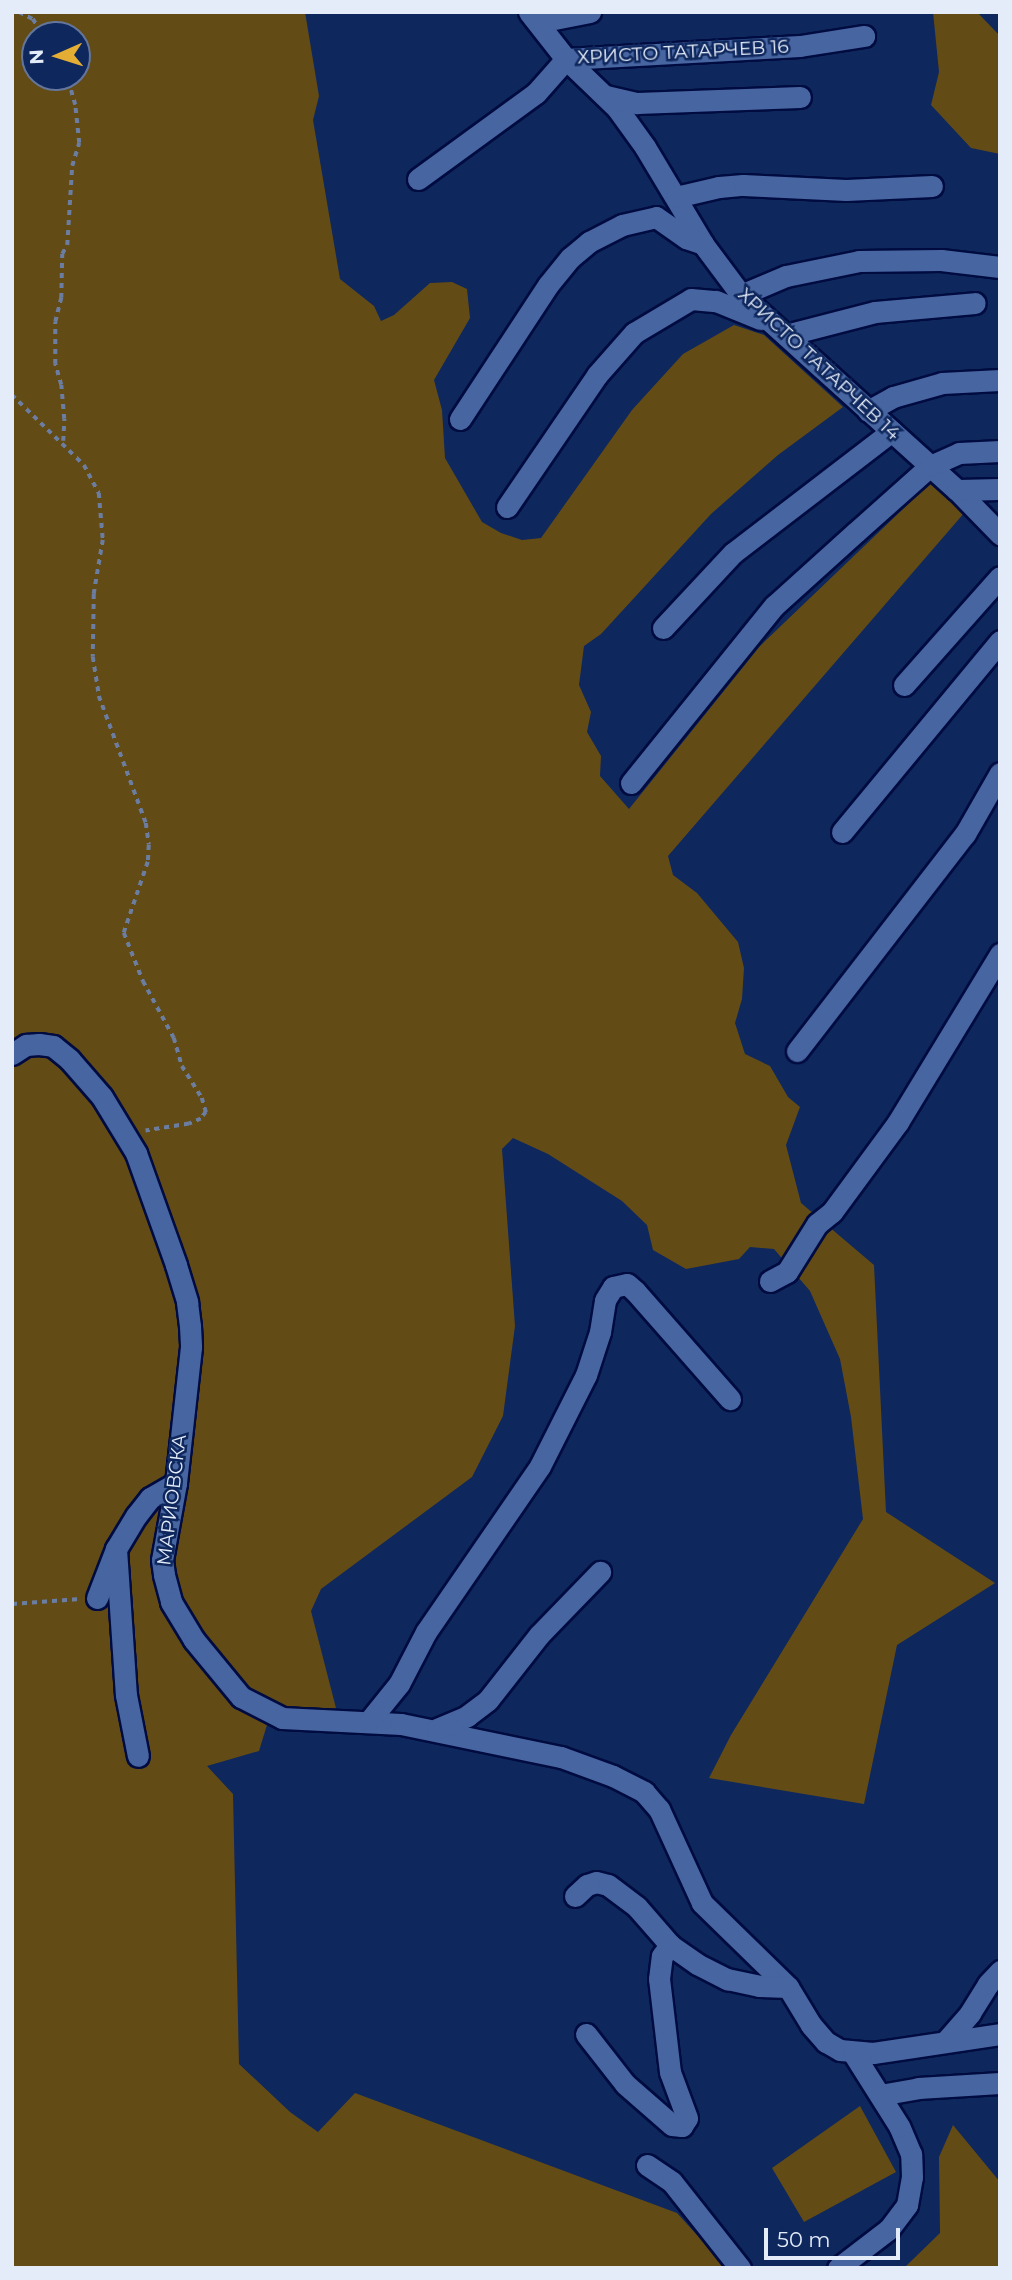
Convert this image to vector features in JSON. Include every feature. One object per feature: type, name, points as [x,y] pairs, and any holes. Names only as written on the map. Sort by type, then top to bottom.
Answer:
[{"type":"street","points":[[534,17],[590,12]]},
{"type":"street","name":"ХРИСТО ТАТАРЧЕВ 14","points":[[534,17],[566,59],[606,96],[645,147],[703,244],[741,295],[957,489],[1000,534]]},
{"type":"street","name":"ХРИСТО ТАТАРЧЕВ 16","points":[[418,179],[536,93],[566,59],[800,46],[864,36]]},
{"type":"street","points":[[606,96],[638,103],[800,97]]},
{"type":"street","points":[[676,197],[719,187],[743,185],[846,190],[932,186]]},
{"type":"street","points":[[460,419],[548,285],[570,258],[589,242],[622,225],[656,217],[686,238],[703,244]]},
{"type":"street","points":[[741,295],[786,276],[838,264],[880,260],[1000,264]]},
{"type":"street","points":[[507,507],[597,375],[634,333],[691,299],[716,301],[768,321]]},
{"type":"street","points":[[786,335],[875,312],[975,303]]},
{"type":"street","points":[[868,411],[892,397],[932,385],[1000,380]]},
{"type":"street","points":[[663,628],[733,553],[892,431]]},
{"type":"street","points":[[631,783],[774,607],[930,466],[959,453],[1000,451]]},
{"type":"street","points":[[957,489],[1000,489]]},
{"type":"street","points":[[904,685],[1000,577]]},
{"type":"street","points":[[842,832],[1000,641]]},
{"type":"street","points":[[797,1051],[965,834],[1000,773]]},
{"type":"street","points":[[770,1281],[787,1272],[817,1224],[832,1212],[898,1122],[1000,954]]},
{"type":"street","name":"МАРИОВСКА","points":[[12,1054],[26,1045],[53,1046],[87,1076],[136,1153],[187,1302],[191,1347],[176,1483],[162,1560],[171,1602],[194,1640],[242,1698],[261,1710],[282,1718],[369,1721],[437,1729],[561,1757],[613,1776],[644,1792],[659,1809],[702,1903],[788,1987]]},
{"type":"street","points":[[369,1721],[399,1684],[426,1632],[540,1466],[586,1375],[600,1332],[605,1300],[613,1287],[627,1284],[635,1291],[730,1399]]},
{"type":"street","points":[[97,1598],[116,1549],[150,1498],[176,1483]]},
{"type":"street","points":[[116,1549],[125,1695],[138,1756]]},
{"type":"street","points":[[437,1729],[467,1716],[488,1700],[539,1635],[600,1572]]},
{"type":"street","points":[[575,1896],[587,1885],[596,1882],[608,1885],[636,1907],[670,1945],[697,1964],[727,1979],[788,1987],[811,2025],[826,2042],[840,2050],[873,2053],[1000,2034]]},
{"type":"street","points":[[586,2034],[625,2084],[672,2125],[684,2125],[687,2118],[670,2072],[659,1979],[662,1956],[670,1945]]},
{"type":"street","points":[[946,2041],[971,2013],[988,1984],[1000,1971]]},
{"type":"street","points":[[838,2268],[889,2229],[907,2205],[911,2154],[880,2095],[853,2053]]},
{"type":"street","points":[[880,2095],[918,2088],[1000,2083]]},
{"type":"street","points":[[647,2165],[672,2182],[740,2268]]},
{"type":"path","points":[[19,12],[34,21]]},
{"type":"path","points":[[63,441],[61,385],[55,364],[55,322],[61,299],[62,254],[67,244],[72,166],[79,143],[71,91]]},
{"type":"path","points":[[12,395],[63,441],[84,465],[99,492],[103,540],[94,594],[93,657],[99,696],[145,824],[149,845],[148,862],[124,933],[127,946],[174,1038],[182,1066],[202,1098],[206,1112],[201,1119],[189,1124],[127,1135]]},
{"type":"path","points":[[12,1604],[97,1598]]},
{"type":"shaded area","points":[[12,12],[305,12],[319,96],[313,120],[340,279],[374,306],[381,321],[394,315],[430,283],[452,282],[467,289],[470,318],[434,380],[442,410],[445,458],[482,522],[501,533],[522,540],[541,538],[632,410],[683,354],[734,325],[764,335],[843,407],[778,455],[711,514],[601,634],[584,646],[579,685],[591,712],[587,732],[601,756],[600,776],[629,809],[760,646],[928,485],[935,483],[965,512],[668,856],[673,875],[697,893],[738,942],[744,968],[742,999],[735,1023],[745,1054],[770,1066],[788,1097],[800,1107],[786,1145],[801,1203],[874,1265],[886,1512],[995,1583],[897,1645],[864,1804],[709,1778],[731,1735],[863,1519],[851,1417],[840,1359],[810,1291],[774,1249],[750,1247],[739,1259],[686,1269],[653,1250],[647,1225],[622,1201],[548,1154],[513,1138],[502,1149],[515,1326],[503,1416],[472,1477],[321,1589],[311,1611],[337,1712],[285,1708],[274,1702],[259,1751],[207,1766],[233,1794],[239,2064],[290,2112],[318,2132],[355,2093],[677,2213],[727,2268],[12,2268]]},
{"type":"shaded area","points":[[933,12],[977,12],[1000,36],[1000,154],[971,148],[931,105],[939,72]]},
{"type":"shaded area","points":[[860,2106],[896,2172],[804,2222],[772,2168]]},
{"type":"shaded area","points":[[953,2125],[1000,2182],[1000,2268],[904,2268],[940,2233],[939,2157]]}]
